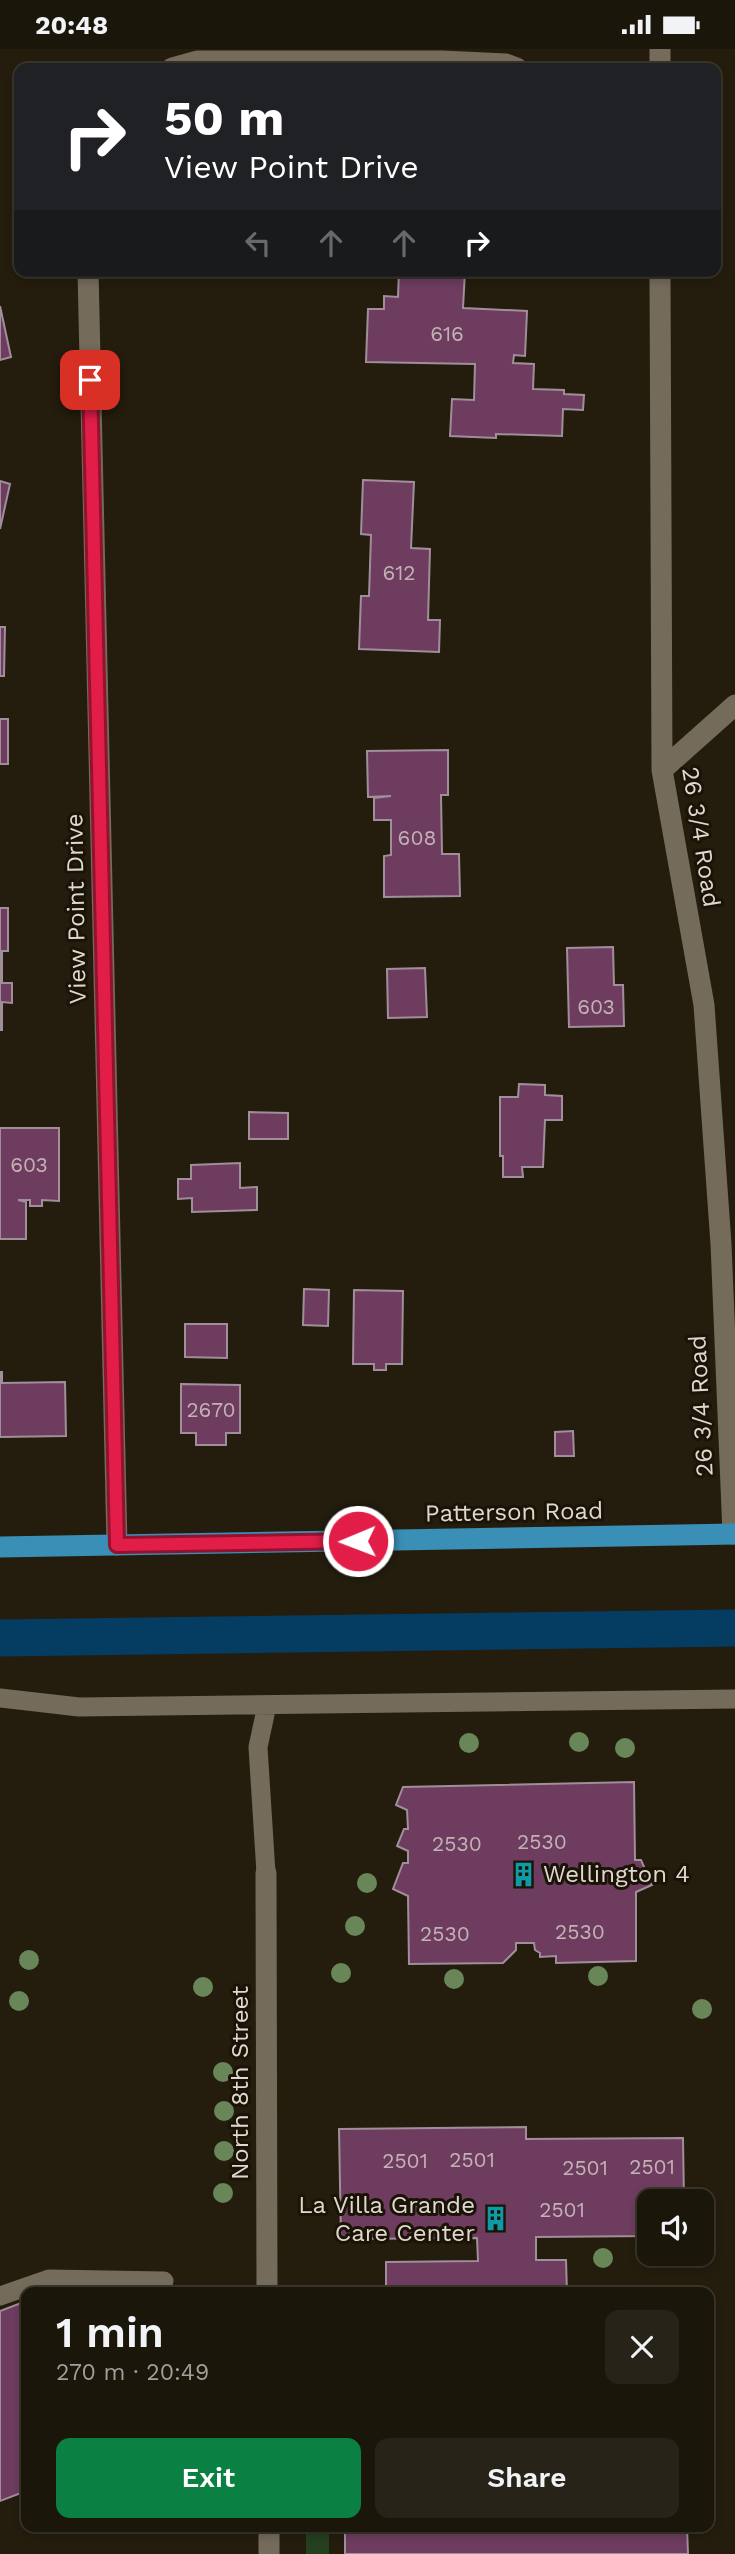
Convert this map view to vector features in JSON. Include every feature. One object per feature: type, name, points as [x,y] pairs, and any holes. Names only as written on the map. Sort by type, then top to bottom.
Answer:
[{"type":"main road","name":"Patterson Road","points":[[0,1547],[734,1534]]},
{"type":"street","points":[[190,63],[485,63]]},
{"type":"street","name":"View Point Drive","points":[[88,277],[117,1545]]},
{"type":"street","name":"26 3/4 Road","points":[[660,277],[662,770],[704,1005],[728,1243],[734,1534]]},
{"type":"street","points":[[662,770],[735,705]]},
{"type":"street","name":"North 8th Street","points":[[265,1873],[267,2287]]},
{"type":"street","points":[[269,2532],[269,2554]]},
{"type":"lane","points":[[0,1698],[79,1707],[735,1699]]},
{"type":"lane","points":[[265,1873],[258,1747],[267,1705]]},
{"type":"lane","points":[[25,2287],[48,2279],[164,2281]]},
{"type":"lane","points":[[0,2296],[21,2289]]},
{"type":"green space","points":[[306,2532],[329,2532],[329,2554],[306,2554]]},
{"type":"building","points":[[399,277],[465,277],[463,308],[527,311],[525,356],[514,355],[513,363],[534,364],[533,389],[564,390],[564,394],[584,395],[583,410],[563,409],[562,436],[450,436],[452,399],[474,400],[475,364],[366,362],[368,309],[384,309],[384,296],[398,297]]},
{"type":"building","points":[[0,306],[11,357],[0,360]]},
{"type":"building","points":[[363,480],[414,482],[411,548],[430,549],[428,620],[440,620],[439,652],[359,649],[361,596],[369,596],[371,535],[361,534]]},
{"type":"building","points":[[0,481],[10,484],[0,529]]},
{"type":"building","points":[[0,627],[5,627],[4,676],[0,676]]},
{"type":"building","points":[[0,719],[8,719],[8,764],[0,764]]},
{"type":"building","points":[[448,750],[448,795],[441,795],[442,854],[459,854],[460,896],[384,897],[384,856],[391,855],[391,820],[374,820],[374,798],[391,796],[368,797],[367,751]]},
{"type":"building","points":[[0,908],[8,908],[8,951],[2,951],[2,983],[12,983],[12,1003],[2,1002],[2,1030],[0,1030]]},
{"type":"building","points":[[613,947],[614,985],[623,985],[624,1026],[569,1027],[567,948]]},
{"type":"building","points":[[425,968],[427,1017],[388,1018],[387,969]]},
{"type":"building","points":[[519,1084],[545,1085],[545,1095],[562,1096],[562,1120],[545,1120],[543,1167],[522,1167],[523,1177],[503,1177],[503,1156],[500,1156],[500,1097],[518,1097]]},
{"type":"building","points":[[249,1112],[288,1113],[288,1139],[249,1139]]},
{"type":"building","points":[[0,1128],[59,1128],[59,1201],[42,1200],[42,1206],[30,1206],[30,1200],[18,1200],[26,1202],[26,1239],[0,1239]]},
{"type":"building","points":[[240,1163],[240,1188],[257,1187],[257,1210],[192,1212],[192,1198],[178,1199],[178,1179],[191,1179],[191,1165]]},
{"type":"building","points":[[304,1289],[329,1290],[328,1326],[303,1325]]},
{"type":"building","points":[[354,1290],[403,1291],[402,1364],[386,1364],[386,1370],[374,1370],[374,1364],[353,1364]]},
{"type":"building","points":[[185,1324],[227,1324],[227,1358],[185,1357]]},
{"type":"building","points":[[0,1372],[2,1383],[65,1382],[66,1436],[0,1437]]},
{"type":"building","points":[[181,1384],[240,1385],[240,1433],[226,1433],[226,1445],[196,1445],[196,1433],[181,1433]]},
{"type":"building","points":[[573,1431],[574,1456],[555,1456],[555,1432]]},
{"type":"building","name":"Wellington 4","points":[[634,1782],[635,1860],[641,1860],[652,1885],[636,1892],[636,1961],[556,1963],[556,1956],[540,1957],[534,1943],[516,1943],[516,1950],[503,1963],[409,1964],[408,1896],[393,1889],[403,1863],[408,1863],[408,1851],[397,1846],[404,1829],[408,1829],[407,1810],[396,1805],[403,1787]]},
{"type":"building","name":"La Villa Grande Care Center","points":[[526,2127],[526,2139],[683,2138],[684,2189],[637,2189],[637,2236],[536,2237],[536,2260],[566,2260],[567,2287],[386,2287],[386,2262],[478,2261],[477,2238],[341,2239],[339,2129]]},
{"type":"building","points":[[21,2303],[21,2493],[0,2501],[0,2311]]},
{"type":"building","points":[[345,2532],[687,2532],[688,2554],[345,2554]]},
{"type":"waterway","points":[[0,1638],[735,1628]]},
{"type":"place","name":"Wellington 4","points":[[523,1874]]},
{"type":"place","name":"La Villa Grande Care Center","points":[[495,2219]]},
{"type":"route","points":[[90,380],[117,1545],[358,1541]]}]
